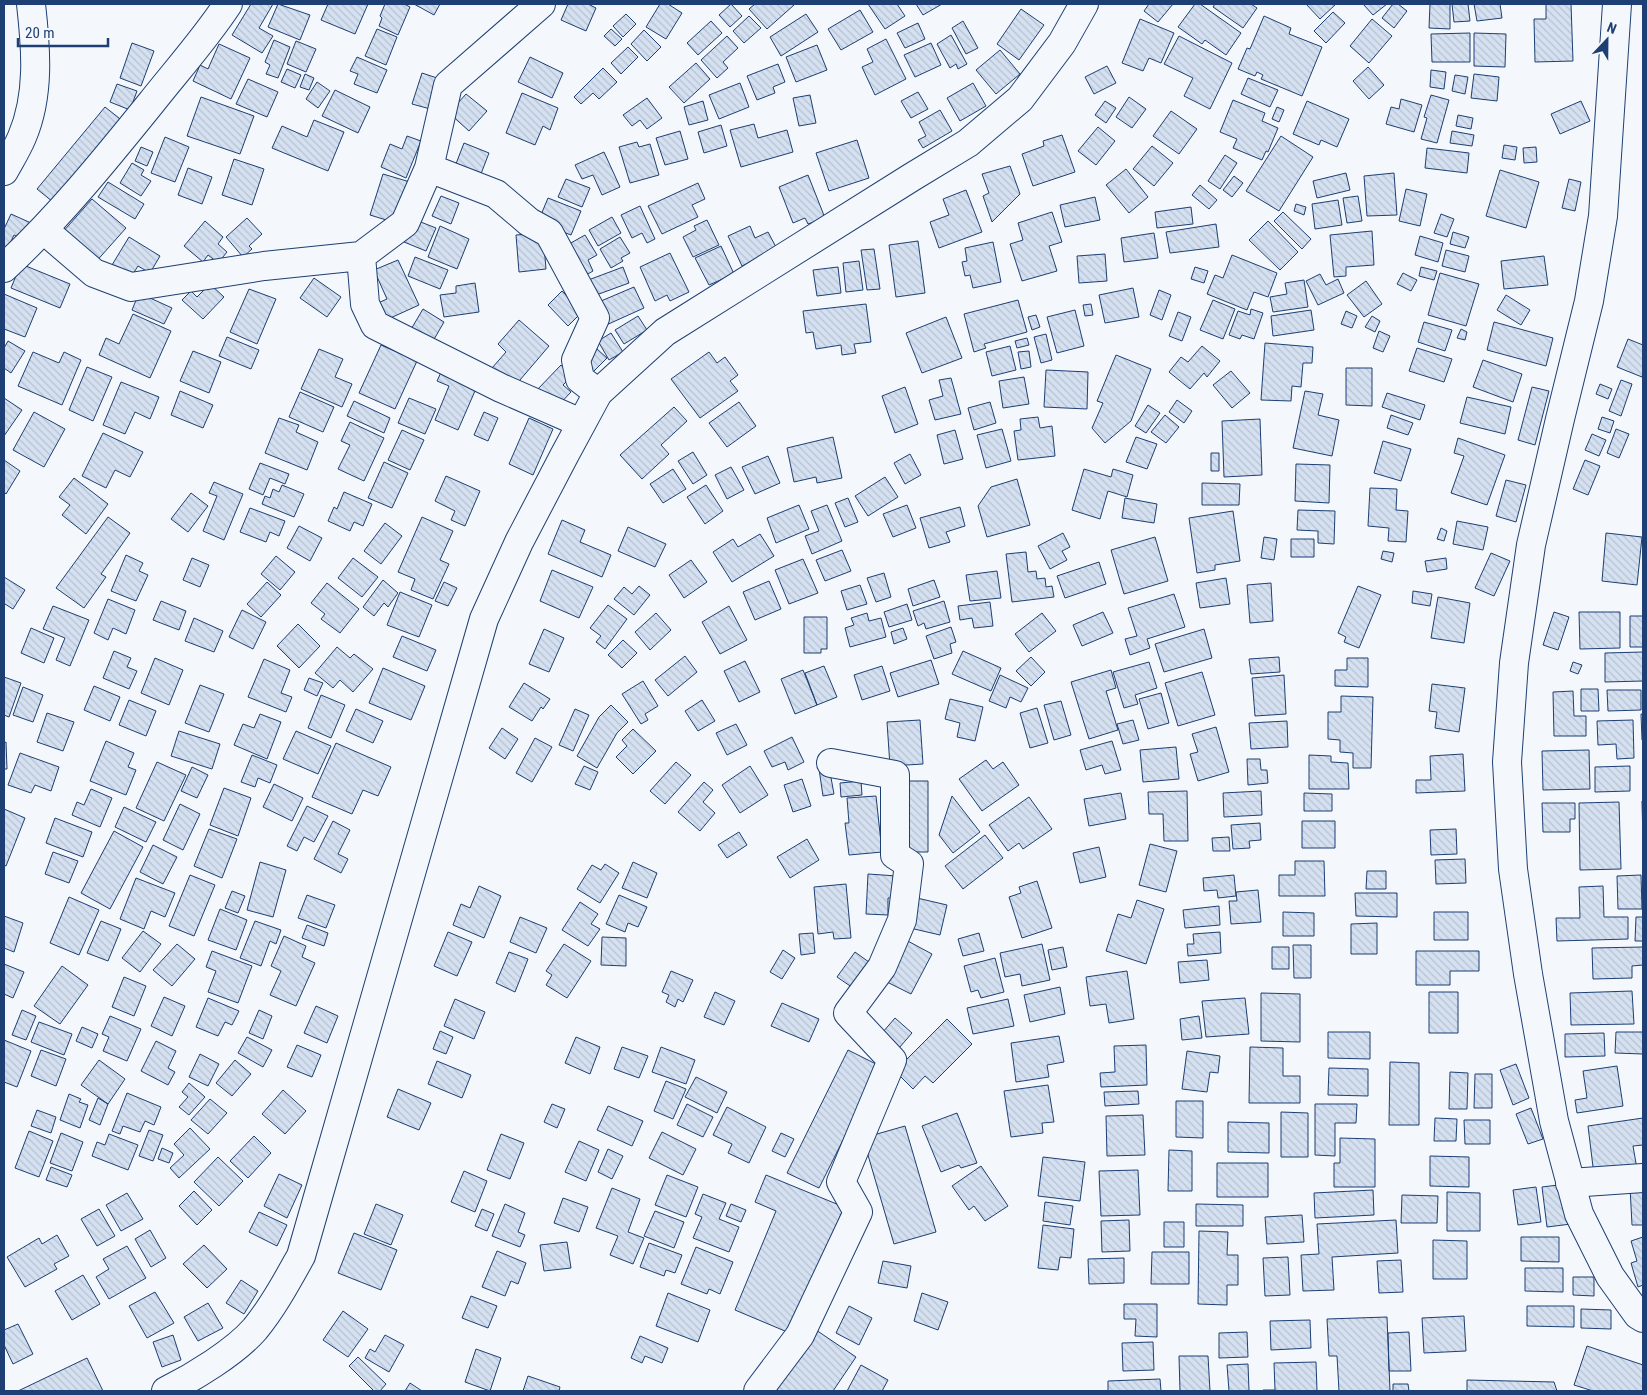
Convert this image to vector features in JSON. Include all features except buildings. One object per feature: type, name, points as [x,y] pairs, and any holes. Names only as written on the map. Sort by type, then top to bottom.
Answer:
[{"type":"street","points":[[4,171],[22,137],[33,99],[36,51],[31,4]]},
{"type":"street","points":[[4,268],[44,230],[135,123],[216,22],[228,4]]},
{"type":"street","points":[[44,230],[94,273],[131,287],[264,266],[361,256],[405,222],[429,168],[448,84],[542,4]]},
{"type":"street","points":[[166,1391],[222,1358],[254,1330],[283,1290],[301,1256],[484,619],[519,542],[598,393],[665,332],[968,143],[1020,99],[1062,42],[1084,4]]},
{"type":"street","points":[[1617,4],[1604,216],[1589,301],[1531,545],[1514,663],[1507,762],[1513,869],[1528,974],[1554,1121],[1579,1214],[1610,1276],[1638,1315],[1643,1318]]},
{"type":"street","points":[[429,168],[496,194],[529,222],[549,234],[595,318],[576,360],[580,379],[598,393]]},
{"type":"street","points":[[361,256],[365,304],[374,325],[501,388],[581,423]]},
{"type":"street","points":[[758,1391],[800,1335],[858,1212],[841,1182],[892,1060],[848,1013],[882,967],[902,920],[909,864],[895,855],[894,775],[831,763]]},
{"type":"street","points":[[1570,1183],[1643,1178]]}]
